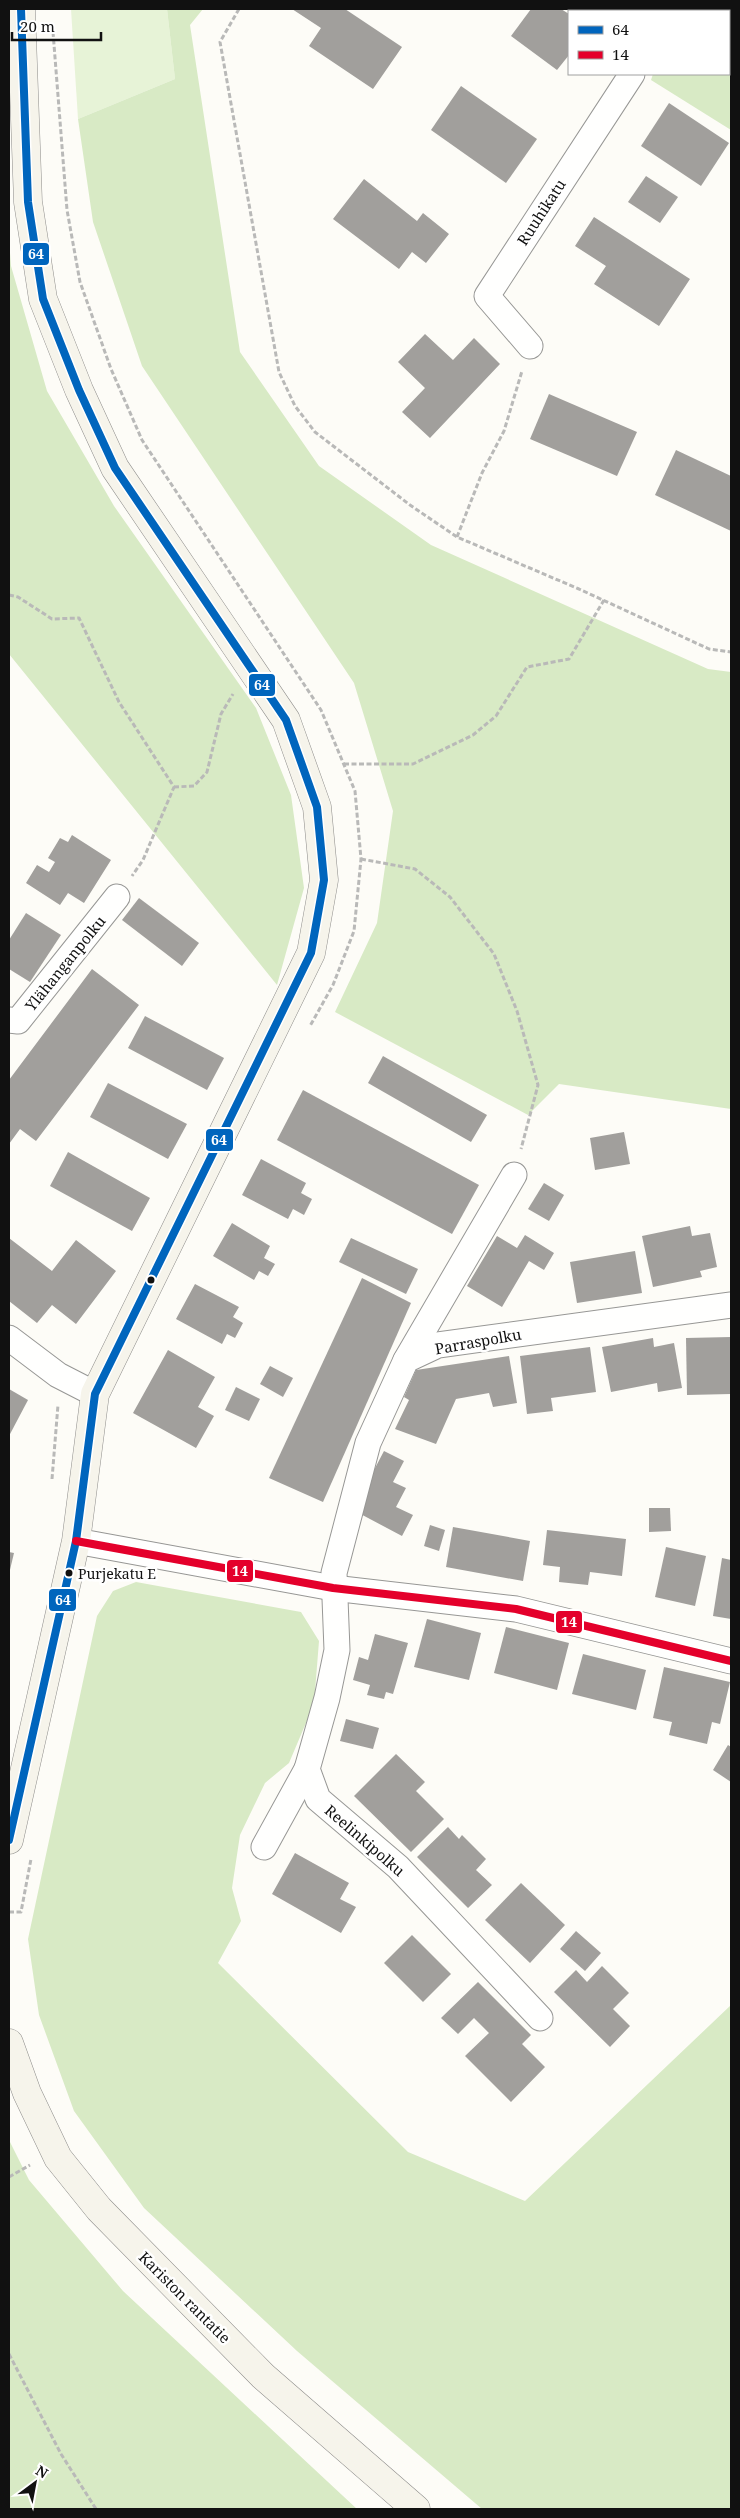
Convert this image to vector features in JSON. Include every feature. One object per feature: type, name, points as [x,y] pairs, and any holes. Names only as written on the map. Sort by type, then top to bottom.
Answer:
[{"type":"street","points":[[9,1840],[76,1540],[95,1394],[311,953],[324,880],[317,806],[286,720],[115,468],[79,390],[43,299],[28,202],[21,9]]},
{"type":"street","name":"Ruuhikatu","points":[[530,346],[487,296],[631,75]]},
{"type":"street","name":"Ylähanganpolku","points":[[9,1020],[18,1021],[117,897]]},
{"type":"street","points":[[264,1847],[307,1769],[327,1698],[337,1650],[333,1588],[334,1573],[368,1443],[406,1360],[514,1176]]},
{"type":"street","name":"Parraspolku","points":[[406,1360],[438,1345],[731,1305]]},
{"type":"street","points":[[9,1338],[58,1375],[95,1394]]},
{"type":"street","points":[[76,1540],[333,1588],[516,1609],[731,1661]]},
{"type":"street","name":"Reelinkipolku","points":[[307,1769],[318,1798],[398,1867],[540,2018]]},
{"type":"street","name":"Kariston rantatie","points":[[9,2043],[27,2093],[58,2158],[99,2209],[262,2376],[416,2509]]},
{"type":"path","points":[[239,9],[220,42],[279,372],[295,406],[315,432],[410,505],[457,537],[604,600],[709,649],[731,652]]},
{"type":"path","points":[[53,28],[67,210],[80,282],[111,369],[142,440],[321,710],[355,791],[361,859],[354,931],[333,984],[309,1028]]},
{"type":"path","points":[[457,537],[482,473],[504,431],[530,346]]},
{"type":"path","points":[[9,595],[18,598],[52,619],[79,618],[119,702],[174,787]]},
{"type":"path","points":[[344,764],[413,764],[473,735],[496,716],[527,667],[569,659],[604,600]]},
{"type":"path","points":[[174,787],[194,786],[207,772],[221,714],[250,667]]},
{"type":"path","points":[[117,897],[143,860],[174,787]]},
{"type":"path","points":[[361,859],[414,868],[450,897],[494,954],[517,1011],[538,1085],[514,1176]]},
{"type":"path","points":[[52,1484],[59,1400]]},
{"type":"path","points":[[9,1912],[21,1912],[32,1855]]},
{"type":"path","points":[[9,2177],[36,2161]]},
{"type":"path","points":[[9,2354],[61,2454],[96,2509]]},
{"type":"green space","points":[[71,9],[167,9],[175,79],[78,119]]},
{"type":"green space","points":[[167,9],[203,9],[190,25],[240,352],[319,466],[431,545],[708,669],[731,672],[731,1109],[559,1084],[528,1115],[335,1012],[377,923],[393,811],[354,683],[142,366],[93,222],[78,119],[175,79]]},
{"type":"green space","points":[[731,14],[731,130],[651,80],[653,75],[730,75]]},
{"type":"green space","points":[[9,239],[11,266],[47,391],[114,506],[256,708],[291,795],[304,888],[277,985],[9,654]]},
{"type":"green space","points":[[136,1582],[301,1612],[319,1641],[314,1704],[289,1763],[265,1783],[240,1835],[232,1888],[241,1921],[218,1963],[408,2152],[525,2201],[731,2005],[731,2509],[482,2509],[297,2351],[144,2208],[74,2111],[39,2015],[28,1939],[97,1616],[113,1591]]},
{"type":"green space","points":[[9,2140],[29,2180],[123,2291],[357,2509],[9,2509]]},
{"type":"building","points":[[292,9],[345,9],[402,47],[373,89],[309,46],[321,28]]},
{"type":"building","points":[[531,9],[561,9],[568,13],[568,56],[557,70],[511,36]]},
{"type":"building","points":[[461,86],[537,139],[506,183],[431,130]]},
{"type":"building","points":[[669,103],[729,143],[701,186],[641,146]]},
{"type":"building","points":[[646,176],[678,197],[660,223],[628,202]]},
{"type":"building","points":[[364,179],[417,221],[423,213],[449,234],[426,263],[412,252],[399,269],[333,219]]},
{"type":"building","points":[[594,217],[690,279],[659,326],[594,284],[606,266],[575,246]]},
{"type":"building","points":[[425,334],[453,360],[474,338],[500,364],[430,438],[402,412],[425,388],[398,362]]},
{"type":"building","points":[[549,394],[637,432],[617,476],[530,439]]},
{"type":"building","points":[[676,450],[731,476],[731,531],[655,495]]},
{"type":"building","points":[[72,835],[111,860],[84,903],[68,893],[60,905],[26,883],[37,865],[49,872],[55,862],[48,858],[60,838],[68,842]]},
{"type":"building","points":[[139,898],[199,943],[182,966],[122,920]]},
{"type":"building","points":[[26,913],[61,935],[30,982],[9,969],[9,940]]},
{"type":"building","points":[[92,969],[139,1005],[36,1141],[20,1129],[9,1144],[9,1080]]},
{"type":"building","points":[[145,1016],[224,1058],[207,1090],[128,1048]]},
{"type":"building","points":[[383,1056],[487,1115],[471,1142],[368,1083]]},
{"type":"building","points":[[108,1083],[187,1124],[168,1159],[90,1117]]},
{"type":"building","points":[[303,1090],[479,1185],[452,1234],[277,1140]]},
{"type":"building","points":[[624,1132],[630,1164],[595,1170],[590,1138]]},
{"type":"building","points":[[68,1152],[150,1198],[132,1231],[50,1186]]},
{"type":"building","points":[[261,1159],[306,1183],[301,1193],[312,1199],[304,1215],[293,1209],[288,1219],[242,1195]]},
{"type":"building","points":[[544,1183],[564,1195],[549,1221],[528,1209]]},
{"type":"building","points":[[232,1223],[270,1246],[264,1258],[275,1264],[268,1276],[259,1271],[254,1280],[213,1256]]},
{"type":"building","points":[[690,1226],[692,1236],[710,1233],[717,1267],[700,1271],[702,1277],[653,1287],[642,1236]]},
{"type":"building","points":[[525,1235],[554,1253],[544,1270],[529,1261],[502,1307],[467,1286],[497,1236],[517,1248]]},
{"type":"building","points":[[9,1238],[52,1271],[76,1240],[116,1271],[76,1324],[52,1305],[37,1323],[9,1301]]},
{"type":"building","points":[[351,1238],[418,1269],[406,1294],[339,1262]]},
{"type":"building","points":[[635,1251],[642,1293],[577,1303],[570,1262]]},
{"type":"building","points":[[362,1278],[411,1303],[323,1502],[269,1478]]},
{"type":"building","points":[[195,1284],[239,1307],[233,1317],[243,1323],[235,1338],[227,1334],[222,1344],[176,1319]]},
{"type":"building","points":[[731,1337],[731,1394],[687,1395],[686,1338]]},
{"type":"building","points":[[653,1338],[654,1347],[674,1343],[682,1388],[658,1392],[657,1383],[611,1392],[602,1347]]},
{"type":"building","points":[[590,1347],[596,1392],[551,1398],[553,1411],[527,1414],[520,1356]]},
{"type":"building","points":[[168,1350],[215,1377],[198,1407],[214,1416],[196,1448],[133,1413]]},
{"type":"building","points":[[509,1356],[517,1403],[493,1407],[489,1393],[456,1399],[436,1444],[395,1429],[409,1400],[404,1397],[416,1370]]},
{"type":"building","points":[[270,1366],[293,1378],[283,1397],[260,1384]]},
{"type":"building","points":[[236,1387],[260,1399],[249,1421],[225,1410]]},
{"type":"building","points":[[9,1389],[28,1400],[9,1436]]},
{"type":"building","points":[[384,1451],[404,1461],[393,1482],[406,1488],[396,1507],[413,1515],[402,1536],[353,1510]]},
{"type":"building","points":[[649,1508],[670,1508],[671,1531],[649,1532]]},
{"type":"building","points":[[430,1525],[445,1530],[439,1551],[424,1546]]},
{"type":"building","points":[[453,1527],[530,1541],[523,1581],[446,1567]]},
{"type":"building","points":[[547,1530],[626,1539],[622,1576],[590,1572],[588,1585],[559,1582],[560,1567],[543,1565]]},
{"type":"building","points":[[666,1547],[706,1556],[695,1606],[655,1597]]},
{"type":"building","points":[[9,1552],[14,1553],[9,1574]]},
{"type":"building","points":[[722,1558],[731,1560],[731,1619],[713,1616]]},
{"type":"building","points":[[427,1619],[481,1633],[469,1680],[414,1667]]},
{"type":"building","points":[[506,1627],[569,1643],[557,1690],[494,1673]]},
{"type":"building","points":[[375,1634],[408,1643],[393,1694],[386,1692],[384,1699],[367,1695],[370,1685],[353,1680],[359,1657],[368,1660]]},
{"type":"building","points":[[583,1654],[646,1670],[636,1710],[572,1694]]},
{"type":"building","points":[[664,1667],[730,1682],[720,1724],[712,1722],[707,1744],[669,1735],[672,1722],[653,1718]]},
{"type":"building","points":[[346,1719],[379,1728],[373,1749],[340,1741]]},
{"type":"building","points":[[728,1745],[731,1747],[731,1782],[713,1770]]},
{"type":"building","points":[[396,1754],[425,1782],[416,1791],[444,1819],[411,1852],[354,1796]]},
{"type":"building","points":[[448,1827],[459,1839],[462,1835],[486,1859],[476,1870],[492,1885],[468,1908],[417,1857]]},
{"type":"building","points":[[295,1853],[349,1883],[340,1899],[356,1907],[341,1933],[272,1894]]},
{"type":"building","points":[[521,1883],[565,1925],[530,1963],[485,1920]]},
{"type":"building","points":[[576,1931],[601,1953],[585,1971],[560,1949]]},
{"type":"building","points":[[412,1935],[451,1974],[423,2002],[384,1963]]},
{"type":"building","points":[[602,1966],[629,1993],[613,2009],[630,2026],[610,2047],[554,1992],[576,1970],[587,1982]]},
{"type":"building","points":[[478,1982],[531,2035],[522,2044],[545,2067],[511,2102],[465,2056],[489,2033],[474,2018],[458,2034],[441,2018]]},
{"type":"transit line","name":"64","points":[[9,1840],[76,1541],[95,1394],[311,953],[324,880],[317,807],[286,720],[115,468],[79,390],[43,299],[28,202],[21,9]]},
{"type":"transit line","name":"14","points":[[76,1541],[333,1588],[516,1609],[731,1661]]},
{"type":"place","name":"Purjekatu E","points":[[69,1573]]}]
